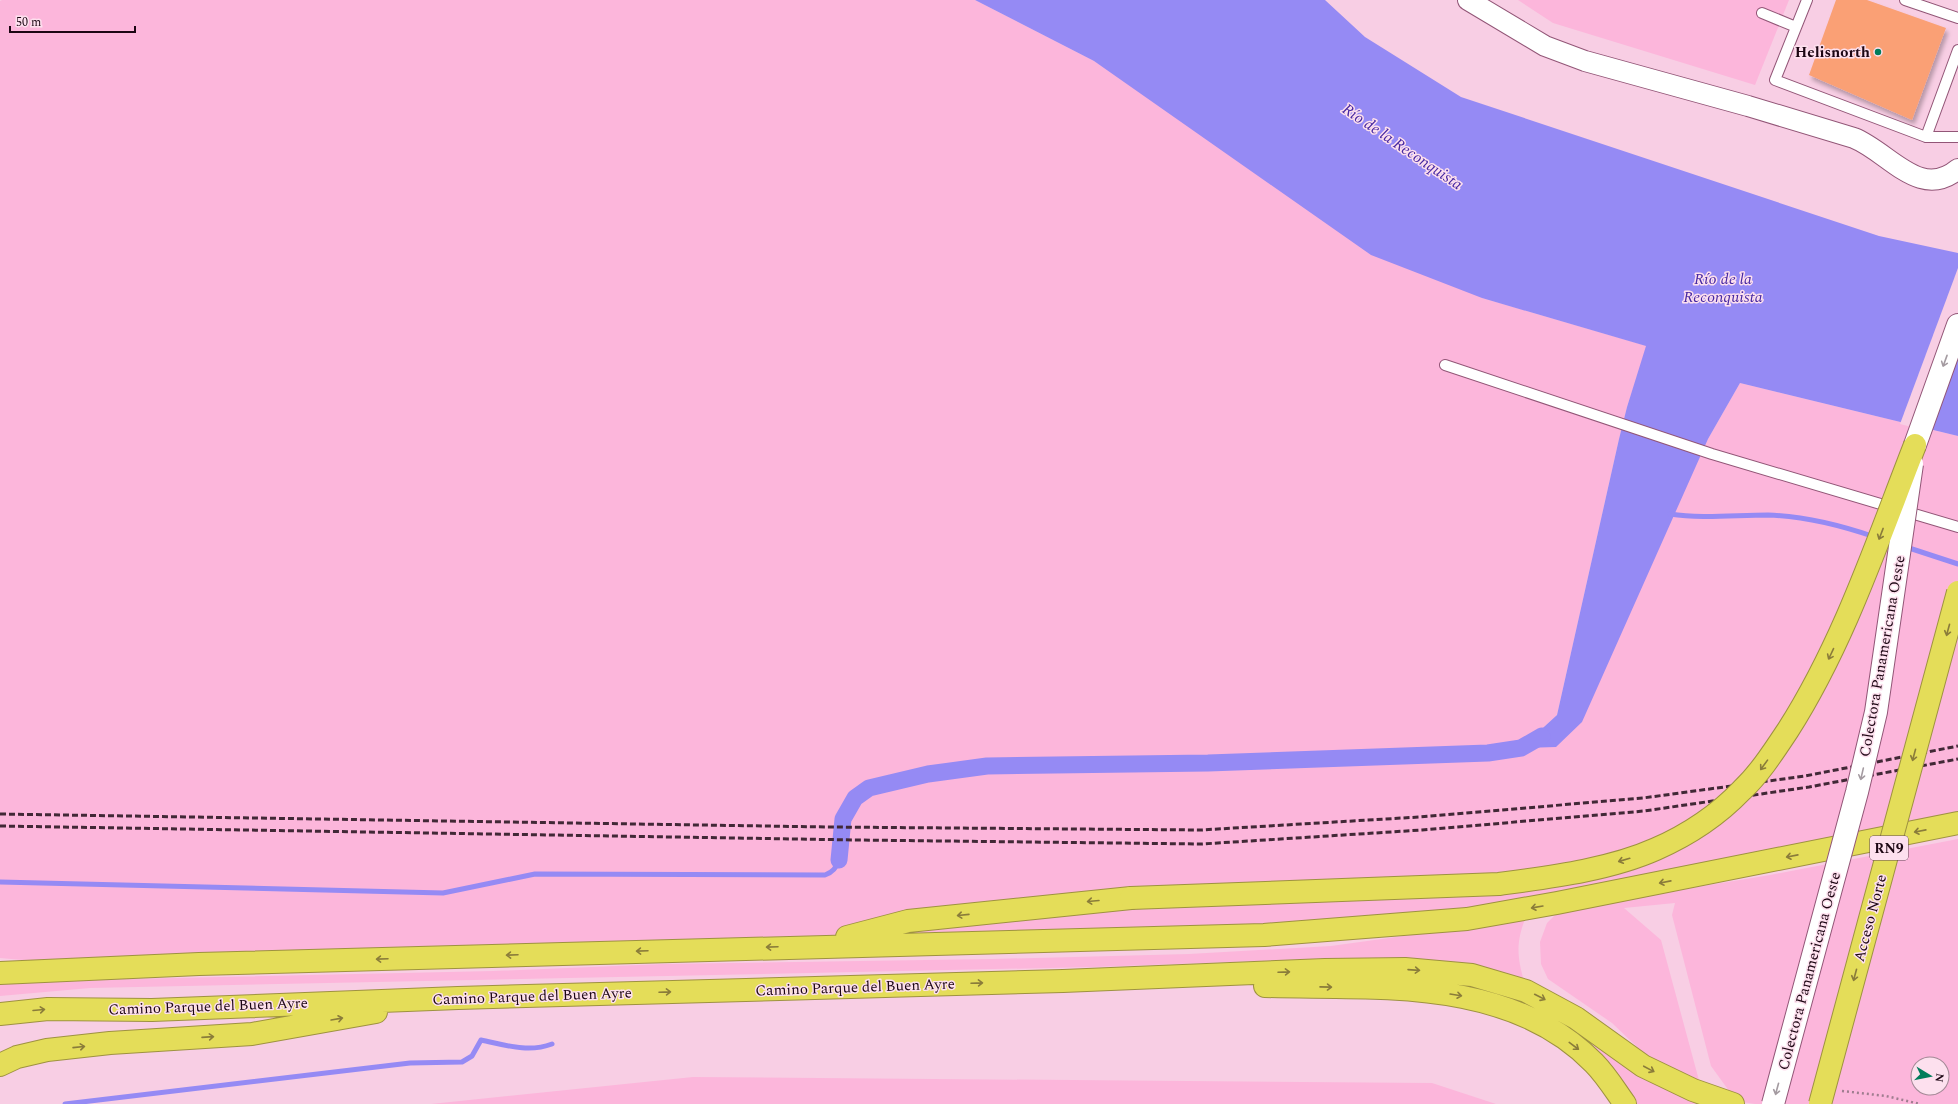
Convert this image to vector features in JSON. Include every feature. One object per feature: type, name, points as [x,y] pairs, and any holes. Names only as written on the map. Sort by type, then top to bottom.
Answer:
[{"type":"highway","points":[[811,946],[908,921],[1132,898],[1499,884],[1539,879],[1606,865],[1654,850],[1691,832],[1743,790],[1761,769],[1794,719],[1829,657],[1846,620],[1915,445]]},
{"type":"highway","name":"Acceso Norte","points":[[1820,1104],[1958,592]]},
{"type":"highway","points":[[0,973],[101,967],[811,946],[1264,935],[1467,919],[1557,903],[1958,823]]},
{"type":"highway","points":[[0,958],[101,967]]},
{"type":"highway","points":[[1064,980],[1369,969],[1405,969],[1472,976],[1511,985],[1538,996],[1576,1018],[1643,1066],[1693,1090],[1733,1104]]},
{"type":"highway","points":[[1064,980],[1409,990],[1463,996],[1509,1009],[1536,1021],[1561,1035],[1593,1062],[1604,1074],[1625,1104]]},
{"type":"highway","name":"Camino Parque del Buen Ayre","points":[[0,1014],[48,1010],[152,1010],[458,998],[1064,980]]},
{"type":"highway","points":[[0,1056],[110,1043],[252,1034],[458,998]]},
{"type":"highway","points":[[0,1065],[18,1057],[47,1050]]},
{"type":"main road","name":"Colectora Panamericana Oeste","points":[[1773,1104],[1857,792],[1874,719],[1915,445],[1958,325]]},
{"type":"street","points":[[1468,0],[1545,46],[1585,61],[1748,106],[1854,138],[1868,145],[1919,179],[1935,181],[1958,169]]},
{"type":"lane","points":[[1807,0],[1775,80],[1926,137],[1958,137]]},
{"type":"lane","points":[[1905,0],[1958,18]]},
{"type":"lane","points":[[1762,13],[1796,27]]},
{"type":"lane","points":[[1926,137],[1958,50]]},
{"type":"lane","points":[[1445,365],[1712,454],[1958,527]]},
{"type":"path","points":[[1838,1090],[1886,1096],[1920,1104]]},
{"type":"shaded area","points":[[975,0],[1094,61],[1482,298],[1647,346],[1627,407],[1619,439],[1557,715],[1522,747],[1556,747],[1708,439],[1740,383],[1958,436],[1958,823],[1467,919],[101,967],[0,958],[0,1]]},
{"type":"shaded area","points":[[1518,0],[1789,0],[1755,85],[1553,23]]},
{"type":"shaded area","points":[[1958,839],[1958,1104],[1755,1104],[1742,1102],[1732,1095],[1711,1066],[1672,915],[1675,903],[1624,908],[1661,940],[1700,1084],[1655,1064],[1612,1023],[1548,979],[1541,964],[1540,942],[1547,923],[1556,914],[1525,919],[1520,935],[1518,950],[1524,981],[1425,960],[1338,958],[1095,967],[90,988],[0,996],[0,985],[31,981],[493,971],[663,964],[992,959],[1189,954],[1331,946],[1454,929],[1563,909],[1770,875]]},
{"type":"shaded area","points":[[1406,976],[1465,983],[1521,1000],[1561,1022],[1629,1068],[1705,1104],[1633,1104],[1566,1033]]},
{"type":"shaded area","points":[[693,1077],[1432,1083],[1496,1104],[431,1104]]},
{"type":"water","name":"Río de la Reconquista","points":[[975,0],[1325,0],[1365,37],[1461,97],[1879,236],[1958,253],[1958,436],[1740,383],[1708,439],[1582,722],[1556,747],[1521,748],[1557,715],[1619,439],[1627,407],[1646,346],[1482,298],[1371,255],[1094,61]]},
{"type":"pier","points":[[1958,268],[1958,320],[1923,430],[1900,424]]},
{"type":"building","name":"Helisnorth","points":[[1836,0],[1867,0],[1946,28],[1912,120],[1809,75]]},
{"type":"waterway","points":[[1670,514],[1706,517],[1768,515],[1795,517],[1822,522],[1875,537]]},
{"type":"waterway","points":[[1906,547],[1958,564]]},
{"type":"waterway","points":[[839,860],[843,819],[855,798],[869,788],[928,774],[987,766],[1208,763],[1488,753],[1521,748],[1542,736]]},
{"type":"waterway","points":[[0,882],[443,893],[535,874],[825,875],[834,869],[839,860]]},
{"type":"waterway","points":[[65,1104],[410,1063],[462,1062],[472,1056],[481,1040],[525,1048],[543,1047],[552,1044]]},
{"type":"railway","points":[[0,814],[828,827],[1201,830],[1419,817],[1643,798],[1805,776],[1958,746]]},
{"type":"railway","points":[[0,826],[1202,844],[1422,830],[1644,811],[1809,787],[1958,759]]},
{"type":"place","name":"Helisnorth","points":[[1878,52]]}]
